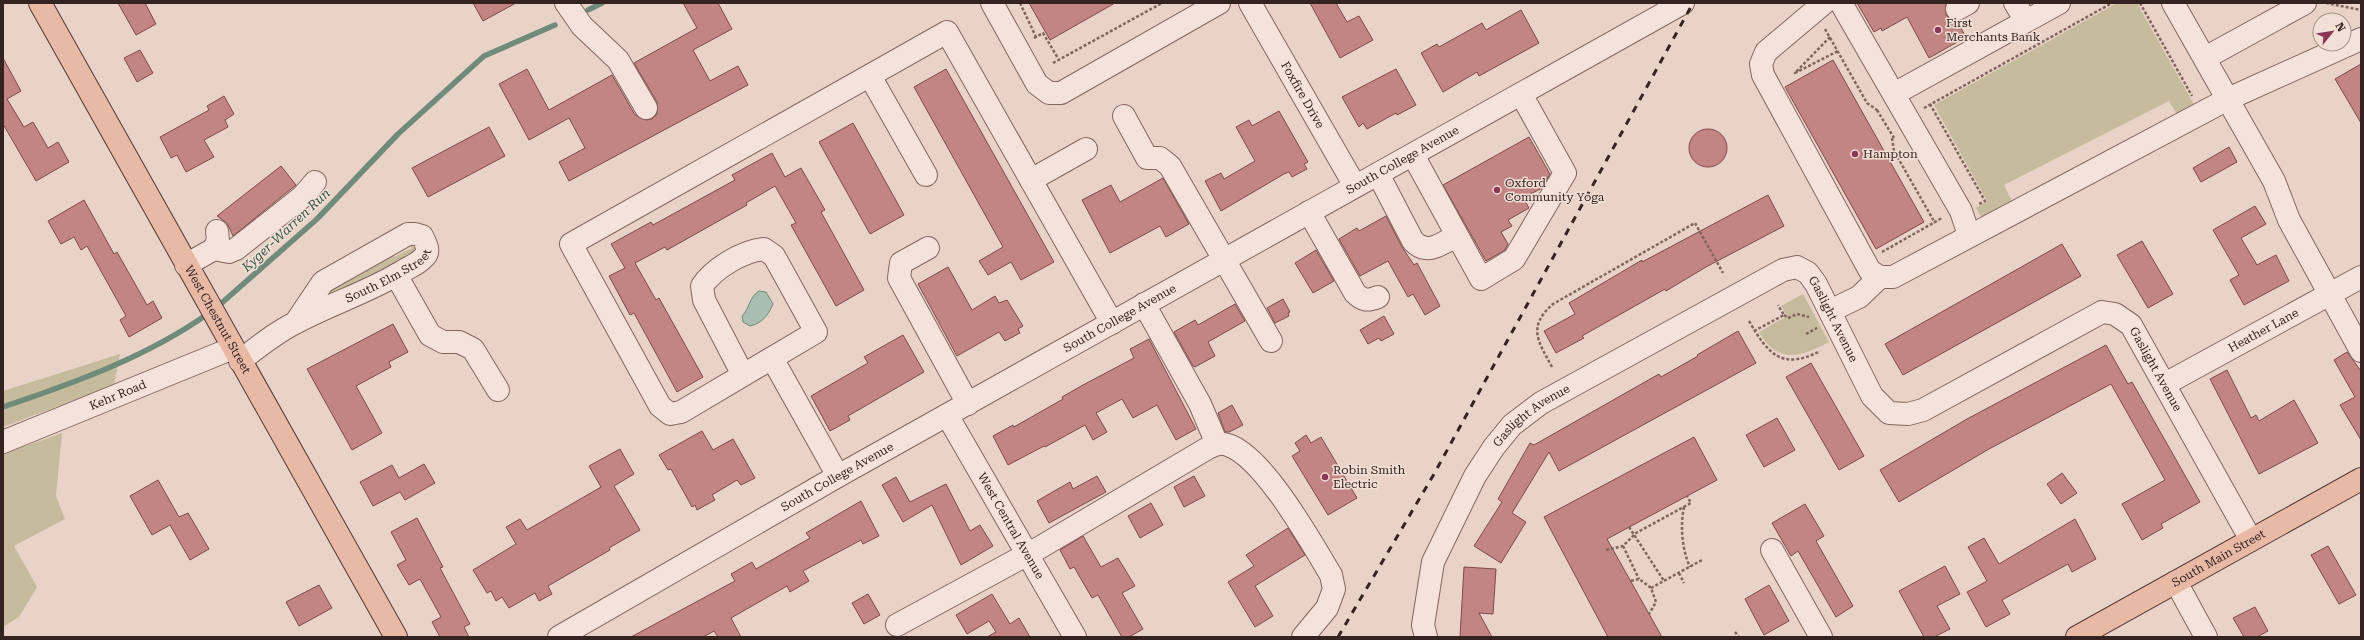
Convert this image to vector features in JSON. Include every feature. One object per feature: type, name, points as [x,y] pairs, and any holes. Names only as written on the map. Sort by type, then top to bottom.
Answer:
[{"type":"main road","name":"West Chestnut Street","points":[[40,3],[218,323],[396,637]]},
{"type":"main road","name":"South Main Street","points":[[2077,637],[2361,479]]},
{"type":"street","points":[[566,3],[582,26],[618,60],[646,108]]},
{"type":"street","points":[[992,3],[1037,84],[1049,93],[1061,92],[1219,3]]},
{"type":"street","name":"Foxfire Drive","points":[[1250,3],[1355,186]]},
{"type":"street","name":"South College Avenue","points":[[558,637],[838,476],[1683,3]]},
{"type":"street","points":[[1824,3],[1766,52],[1761,64],[1762,76],[1870,271],[1880,277],[1893,277],[1969,235],[2228,98],[2361,39]]},
{"type":"street","points":[[1841,3],[1961,211],[1969,235]]},
{"type":"street","points":[[1894,94],[2020,12],[2059,3]]},
{"type":"street","points":[[2172,3],[2228,98],[2274,181],[2289,220],[2361,351]]},
{"type":"street","points":[[2205,58],[2305,3]]},
{"type":"street","points":[[743,375],[704,300],[702,286],[709,275],[752,250],[764,249],[774,256],[816,332],[681,412],[670,414],[660,406],[571,244],[947,32],[1112,323]]},
{"type":"street","points":[[870,76],[926,175]]},
{"type":"street","points":[[1413,155],[1456,236],[1481,279],[1514,259],[1565,173],[1521,94]]},
{"type":"street","points":[[1124,116],[1147,158],[1160,158],[1170,166],[1271,341]]},
{"type":"street","points":[[1031,180],[1086,149]]},
{"type":"street","points":[[1378,174],[1413,241],[1418,246],[1431,248],[1456,236]]},
{"type":"street","points":[[186,265],[216,240],[229,252],[236,249],[302,197],[316,182]]},
{"type":"street","points":[[1309,212],[1355,293],[1361,299],[1370,300],[1378,297]]},
{"type":"street","name":"South Elm Street","points":[[237,355],[265,341],[296,322],[336,306],[396,275],[424,258],[427,253],[427,245],[422,236],[408,234],[323,282],[296,322]]},
{"type":"street","points":[[928,248],[901,263],[899,278],[968,404]]},
{"type":"street","name":"Gaslight Avenue","points":[[1426,637],[1423,625],[1433,562],[1475,476],[1494,447],[1512,425],[1541,403],[1783,270],[1797,267],[1808,273],[1820,321],[1845,337],[1855,365],[1872,396],[1889,413],[1908,414],[1923,410],[2102,312],[2115,314],[2131,326],[2165,384],[2251,540]]},
{"type":"street","points":[[396,275],[430,335],[443,342],[458,342],[473,349],[498,390]]},
{"type":"street","points":[[1820,321],[1859,297],[1880,277]]},
{"type":"street","name":"Heather Lane","points":[[2165,384],[2361,277]]},
{"type":"street","points":[[1144,304],[1200,404],[1217,444]]},
{"type":"street","name":"Kehr Road","points":[[3,442],[237,355]]},
{"type":"street","points":[[772,358],[838,476]]},
{"type":"street","name":"West Central Avenue","points":[[947,415],[1075,637]]},
{"type":"street","points":[[897,625],[1027,554],[1217,444],[1226,444],[1244,453],[1278,490],[1331,575],[1334,589],[1327,608],[1303,637]]},
{"type":"street","points":[[1772,550],[1821,637]]},
{"type":"street","points":[[2176,582],[2206,637]]},
{"type":"path","points":[[1020,3],[1036,37]]},
{"type":"path","points":[[1053,64],[1162,3]]},
{"type":"path","points":[[1917,112],[2112,3]]},
{"type":"path","points":[[2140,3],[2193,98]]},
{"type":"path","points":[[2326,3],[2361,10]]},
{"type":"path","points":[[1824,26],[1867,103],[1877,110]]},
{"type":"path","points":[[1017,48],[1044,33],[1059,60]]},
{"type":"path","points":[[1830,37],[1795,74],[1838,51]]},
{"type":"path","points":[[1930,104],[1985,201],[1973,207]]},
{"type":"path","points":[[1892,138],[1894,151],[1935,222]]},
{"type":"path","points":[[1865,262],[1944,217]]},
{"type":"path","points":[[1552,367],[1537,336],[1537,324],[1542,313],[1553,304],[1695,223],[1723,273]]},
{"type":"path","points":[[1778,305],[1784,315],[1788,318],[1802,314],[1820,321],[1817,328],[1806,334]]},
{"type":"path","points":[[1754,331],[1784,315]]},
{"type":"path","points":[[1748,322],[1761,343],[1773,354],[1787,360],[1799,360],[1820,351]]},
{"type":"path","points":[[1606,550],[1623,546],[1633,535],[1691,503],[1687,496]]},
{"type":"path","points":[[1684,507],[1682,525],[1684,547],[1690,567]]},
{"type":"path","points":[[1629,527],[1664,581]]},
{"type":"path","points":[[1623,546],[1639,579],[1651,588],[1656,602],[1649,614]]},
{"type":"path","points":[[1651,588],[1702,560]]},
{"type":"path","points":[[1679,573],[1684,583]]},
{"type":"path","points":[[1631,581],[1639,579]]},
{"type":"path","points":[[1736,632],[1739,637]]},
{"type":"shaded area","points":[[2117,3],[2137,3],[2196,108],[2178,116],[2169,101],[2004,185],[2013,203],[1982,218],[1976,208],[1987,201],[1934,105]]},
{"type":"shaded area","points":[[410,245],[421,245],[406,262],[329,295],[334,286],[392,253],[394,257],[412,248]]},
{"type":"shaded area","points":[[759,291],[766,292],[773,304],[764,318],[758,323],[750,326],[743,322],[742,316],[747,310],[753,296]]},
{"type":"shaded area","points":[[1803,294],[1829,342],[1800,354],[1782,354],[1774,350],[1766,343],[1759,332],[1787,316],[1781,306]]},
{"type":"shaded area","points":[[120,354],[114,385],[3,427],[3,391]]},
{"type":"shaded area","points":[[62,433],[56,496],[65,519],[14,546],[37,587],[19,617],[3,627],[3,454]]},
{"type":"building","points":[[118,3],[145,3],[156,24],[136,35]]},
{"type":"building","points":[[473,3],[516,3],[483,21]]},
{"type":"building","points":[[683,3],[718,3],[732,29],[693,50],[710,81],[738,66],[748,85],[569,181],[559,162],[585,148],[569,118],[529,140],[499,84],[527,69],[549,110],[612,75],[635,115],[646,120],[652,119],[657,114],[657,102],[634,63],[697,28]]},
{"type":"building","points":[[1029,3],[1115,3],[1050,40]]},
{"type":"building","points":[[1310,3],[1336,3],[1347,22],[1359,16],[1373,40],[1340,58]]},
{"type":"building","name":"First Merchants Bank","points":[[1857,3],[1946,3],[1946,15],[1951,20],[1957,21],[1966,37],[1929,58],[1907,17],[1882,31],[1881,28],[1874,32]]},
{"type":"building","points":[[1521,10],[1539,43],[1479,76],[1477,72],[1443,92],[1421,53],[1437,44],[1439,47],[1482,23],[1486,30]]},
{"type":"building","points":[[140,50],[153,73],[137,82],[124,58]]},
{"type":"building","points":[[3,58],[21,91],[7,99],[24,127],[33,122],[48,148],[58,142],[69,162],[36,181],[3,124]]},
{"type":"building","name":"Hampton","points":[[1833,60],[1924,222],[1876,249],[1785,87]]},
{"type":"building","points":[[2361,64],[2361,123],[2335,79]]},
{"type":"building","points":[[946,69],[1054,262],[1021,280],[1011,262],[988,275],[979,261],[1003,247],[914,87]]},
{"type":"building","points":[[1396,69],[1416,105],[1397,115],[1396,113],[1367,129],[1363,123],[1359,127],[1342,97]]},
{"type":"building","points":[[224,96],[234,114],[225,120],[228,127],[204,140],[214,157],[186,172],[177,155],[171,158],[160,137],[209,110],[207,106]]},
{"type":"building","points":[[1279,111],[1308,162],[1304,164],[1307,169],[1292,177],[1289,172],[1284,174],[1221,211],[1205,181],[1221,173],[1224,179],[1255,161],[1236,127],[1249,120],[1252,126]]},
{"type":"building","points":[[853,123],[904,215],[870,234],[819,142]]},
{"type":"building","points":[[489,127],[505,156],[428,197],[412,168]]},
{"type":"building","points":[[1708,129],[1721,135],[1727,148],[1721,161],[1708,167],[1695,161],[1689,148],[1695,135]]},
{"type":"building","points":[[1529,137],[1550,174],[1542,188],[1523,198],[1529,208],[1508,220],[1512,226],[1501,232],[1508,244],[1505,250],[1486,261],[1443,185]]},
{"type":"building","points":[[2229,147],[2237,162],[2201,182],[2193,168]]},
{"type":"building","points":[[772,153],[785,177],[801,168],[825,210],[821,212],[864,290],[836,306],[791,225],[796,223],[775,186],[746,203],[747,205],[667,250],[665,247],[635,263],[656,300],[659,298],[703,377],[677,392],[634,313],[630,315],[609,276],[625,268],[611,244],[651,222],[653,225],[735,180],[732,175]]},
{"type":"building","points":[[281,166],[296,185],[233,236],[227,223],[217,216]]},
{"type":"building","points":[[1163,178],[1189,224],[1166,237],[1160,226],[1110,253],[1082,200],[1111,185],[1120,202]]},
{"type":"building","points":[[1768,195],[1784,226],[1706,267],[1666,291],[1665,289],[1582,336],[1584,338],[1556,353],[1544,331],[1575,314],[1569,303],[1642,260],[1642,262]]},
{"type":"building","points":[[84,200],[114,254],[117,252],[147,305],[153,301],[162,318],[129,337],[120,320],[126,316],[87,246],[81,250],[74,237],[61,244],[48,221]]},
{"type":"building","points":[[2255,206],[2266,224],[2241,238],[2257,265],[2276,255],[2289,281],[2244,305],[2230,280],[2239,275],[2213,230]]},
{"type":"building","points":[[1386,216],[1402,247],[1414,265],[1417,263],[1440,306],[1425,315],[1413,294],[1408,297],[1388,261],[1360,276],[1339,239],[1357,228],[1359,231]]},
{"type":"building","points":[[2142,241],[2173,294],[2148,308],[2117,255]]},
{"type":"building","points":[[2062,244],[2081,276],[1903,375],[1885,344]]},
{"type":"building","points":[[1316,250],[1334,281],[1313,293],[1295,263]]},
{"type":"building","points":[[948,267],[972,310],[995,296],[999,303],[1007,300],[1023,326],[1018,329],[1020,333],[1005,341],[999,332],[957,356],[918,284]]},
{"type":"building","points":[[1283,299],[1290,312],[1288,313],[1289,316],[1275,323],[1267,308]]},
{"type":"building","points":[[1235,304],[1245,321],[1208,342],[1215,356],[1195,367],[1193,366],[1174,332],[1195,320],[1198,325]]},
{"type":"building","points":[[1384,316],[1394,334],[1381,341],[1379,338],[1368,344],[1360,330]]},
{"type":"building","points":[[393,324],[408,352],[389,362],[391,367],[356,386],[382,433],[352,450],[307,369]]},
{"type":"building","points":[[1738,331],[1756,363],[1559,471],[1549,452],[1512,513],[1526,522],[1501,563],[1474,546],[1502,502],[1498,499],[1530,443],[1534,445],[1659,374],[1661,377]]},
{"type":"building","points":[[903,335],[924,372],[848,416],[850,420],[830,431],[811,396],[868,363],[864,357]]},
{"type":"building","points":[[1149,339],[1196,429],[1176,440],[1157,405],[1133,418],[1122,399],[1096,413],[1107,432],[1093,440],[1085,425],[1008,465],[993,436],[1013,425],[1014,427],[1063,399],[1062,397],[1134,358],[1130,349]]},
{"type":"building","points":[[2106,345],[2128,384],[2132,382],[2200,502],[2161,524],[2163,528],[2142,540],[2122,504],[2165,480],[2111,384],[1989,449],[1899,502],[1880,470],[1967,419]]},
{"type":"building","points":[[2347,352],[2361,371],[2361,440],[2340,405],[2355,397],[2334,360]]},
{"type":"building","points":[[1811,363],[1864,456],[1839,470],[1786,377]]},
{"type":"building","points":[[2227,370],[2251,418],[2256,415],[2259,421],[2294,400],[2318,443],[2259,474],[2210,379]]},
{"type":"building","points":[[1232,405],[1243,425],[1229,432],[1225,432],[1218,413]]},
{"type":"building","points":[[1777,418],[1795,450],[1764,467],[1746,435]]},
{"type":"building","points":[[702,431],[713,450],[733,439],[755,478],[741,485],[737,480],[712,495],[715,500],[697,510],[695,505],[692,507],[671,469],[668,470],[659,455]]},
{"type":"building","name":"Robin Smith Electric","points":[[1306,435],[1311,443],[1321,437],[1357,498],[1328,515],[1292,456],[1300,451],[1295,443]]},
{"type":"building","points":[[1694,437],[1717,480],[1607,539],[1662,637],[1608,637],[1544,517]]},
{"type":"building","points":[[620,449],[634,474],[614,486],[640,530],[609,548],[610,550],[548,586],[552,594],[539,601],[535,593],[509,608],[502,597],[496,601],[491,591],[487,593],[473,570],[516,544],[506,527],[520,519],[527,530],[601,487],[589,466]]},
{"type":"building","points":[[424,464],[435,483],[405,500],[400,492],[373,506],[360,482],[392,465],[399,478]]},
{"type":"building","points":[[2062,473],[2077,493],[2061,504],[2047,484]]},
{"type":"building","points":[[1097,476],[1106,492],[1049,523],[1037,501],[1070,482],[1073,489]]},
{"type":"building","points":[[1194,476],[1205,496],[1184,507],[1174,487]]},
{"type":"building","points":[[896,477],[910,502],[946,484],[970,531],[980,525],[993,546],[961,565],[932,505],[903,522],[882,485]]},
{"type":"building","points":[[158,480],[179,517],[188,513],[209,549],[190,560],[170,525],[152,535],[130,496]]},
{"type":"building","points":[[861,501],[879,536],[863,544],[861,540],[803,571],[809,581],[790,592],[787,586],[731,618],[741,637],[718,637],[714,631],[703,637],[631,637],[735,581],[731,574],[752,562],[756,569],[810,538],[806,533]]},
{"type":"building","points":[[1151,503],[1163,525],[1140,538],[1128,516]]},
{"type":"building","points":[[1805,504],[1824,536],[1816,541],[1853,606],[1836,617],[1798,551],[1791,556],[1772,523]]},
{"type":"building","points":[[417,518],[443,567],[440,568],[470,624],[464,627],[469,637],[440,637],[432,622],[441,617],[420,579],[409,585],[397,565],[406,560],[391,532]]},
{"type":"building","points":[[2075,519],[2096,559],[2072,572],[2068,564],[2002,600],[2010,614],[1986,627],[1967,592],[1987,581],[1968,547],[1984,538],[1999,564]]},
{"type":"building","points":[[1288,528],[1305,555],[1255,586],[1273,616],[1255,627],[1228,582],[1254,566],[1246,555]]},
{"type":"building","points":[[1083,536],[1101,567],[1118,558],[1135,586],[1122,593],[1143,629],[1129,637],[1122,637],[1098,595],[1092,598],[1074,567],[1070,569],[1060,550]]},
{"type":"building","points":[[2328,546],[2356,595],[2339,604],[2311,555]]},
{"type":"building","points":[[1945,566],[1960,594],[1937,606],[1950,629],[1934,637],[1924,637],[1899,591]]},
{"type":"building","points":[[1464,567],[1496,569],[1493,614],[1479,613],[1492,637],[1460,637]]},
{"type":"building","points":[[319,585],[332,608],[299,626],[286,602]]},
{"type":"building","points":[[1769,585],[1789,621],[1764,635],[1745,599]]},
{"type":"building","points":[[868,594],[880,615],[864,624],[852,603]]},
{"type":"building","points":[[992,594],[1010,624],[1019,618],[1030,637],[987,637],[996,632],[989,621],[967,634],[956,615]]},
{"type":"building","points":[[2255,607],[2268,631],[2257,637],[2244,637],[2233,618]]},
{"type":"waterway","name":"Kyger-Warren Run","points":[[588,10],[602,3]]},
{"type":"waterway","name":"Kyger-Warren Run","points":[[216,308],[317,219],[398,134],[484,56],[555,25]]},
{"type":"waterway","name":"Kyger-Warren Run","points":[[3,407],[109,368],[161,343],[209,313]]},
{"type":"railway","points":[[1338,637],[1434,474],[1693,3]]},
{"type":"place","name":"First Merchants Bank","points":[[1938,30]]},
{"type":"place","name":"Hampton","points":[[1855,154]]},
{"type":"place","name":"Oxford Community Yoga","points":[[1497,190]]},
{"type":"place","name":"Robin Smith Electric","points":[[1325,477]]}]
